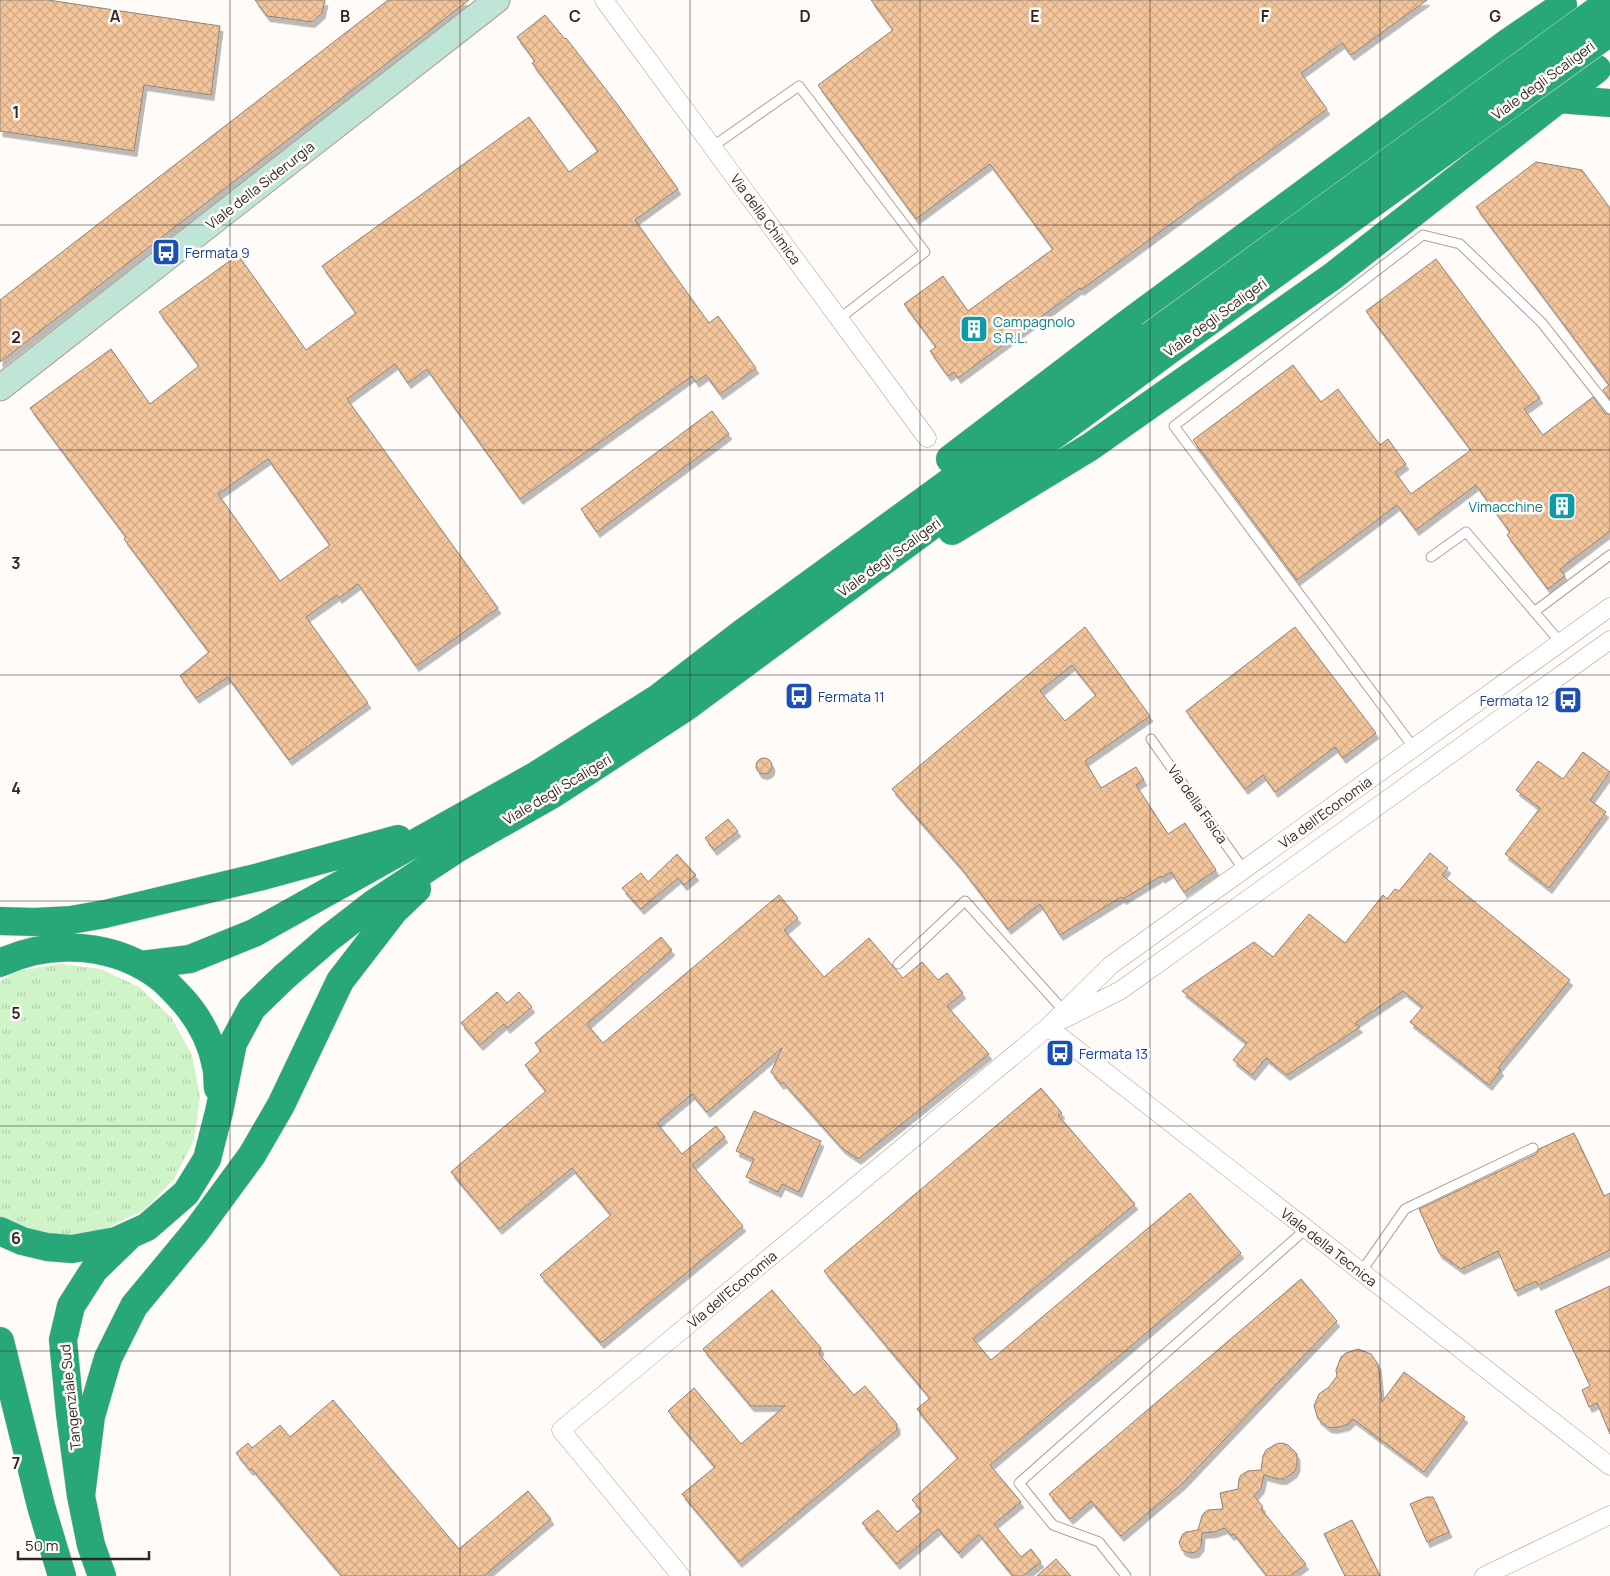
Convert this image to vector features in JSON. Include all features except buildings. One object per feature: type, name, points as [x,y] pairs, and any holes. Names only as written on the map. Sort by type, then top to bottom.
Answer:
[{"type":"highway","points":[[1510,40],[1526,14],[1530,0]]},
{"type":"highway","name":"Viale degli Scaligeri","points":[[0,1231],[22,1241],[46,1247],[72,1249],[116,1241],[148,1227],[186,1193],[207,1159],[219,1112],[233,1042],[252,1008],[329,938],[373,904],[458,848],[553,794],[686,707],[805,619],[1157,345],[1610,1]]},
{"type":"highway","points":[[741,634],[950,459],[1127,324],[1510,40],[1563,4]]},
{"type":"highway","name":"Viale degli Scaligeri","points":[[141,965],[190,959],[254,933],[535,776],[658,698],[741,634],[1610,32]]},
{"type":"highway","points":[[805,619],[1098,441],[1333,276],[1597,69]]},
{"type":"highway","points":[[1557,100],[1610,103]]},
{"type":"highway","points":[[0,921],[71,920],[105,914],[268,874],[441,827]]},
{"type":"highway","points":[[81,1496],[91,1416],[108,1358],[134,1306],[197,1230],[252,1155],[281,1105],[340,981],[394,911],[458,848]]},
{"type":"highway","name":"Viale degli Scaligeri","points":[[0,963],[36,950],[62,947],[88,948],[113,954],[141,965],[163,980],[188,1005],[204,1030],[217,1067],[219,1112]]},
{"type":"highway","name":"Tangenziale Sud","points":[[102,1576],[91,1545],[81,1496],[70,1414],[63,1340],[71,1306],[94,1270],[128,1237]]},
{"type":"highway","points":[[0,1341],[41,1506],[62,1576]]},
{"type":"street","name":"Viale della Siderurgia","points":[[0,388],[497,0]]},
{"type":"street","name":"Via della Chimica","points":[[604,0],[927,438]]},
{"type":"street","name":"Via dell'Economia","points":[[682,1576],[561,1430],[1048,1027],[1111,965],[1610,607]]},
{"type":"street","name":"Via dell'Economia","points":[[1048,1027],[1121,990],[1610,640]]},
{"type":"street","name":"Viale della Tecnica","points":[[1048,1027],[1610,1466]]},
{"type":"street","points":[[1484,1576],[1610,1514]]},
{"type":"lane","points":[[712,147],[799,86],[925,252],[839,319]]},
{"type":"lane","points":[[1414,748],[1174,426],[1423,235],[1460,244],[1542,323],[1610,409]]},
{"type":"lane","points":[[1431,557],[1466,532],[1561,642]]},
{"type":"lane","points":[[1534,612],[1610,555]]},
{"type":"lane","points":[[1327,631],[1335,625]]},
{"type":"lane","name":"Via della Fisica","points":[[1152,739],[1244,870]]},
{"type":"lane","points":[[898,964],[965,901],[1064,1011]]},
{"type":"lane","points":[[1360,1272],[1406,1208],[1533,1148]]},
{"type":"lane","points":[[1126,1576],[1099,1542],[1053,1525],[1020,1483],[1306,1229]]},
{"type":"green space","points":[[60,964],[101,969],[139,987],[171,1017],[192,1055],[200,1097],[194,1140],[174,1179],[144,1210],[105,1229],[62,1236],[19,1228],[0,1217],[0,981],[19,971]]},
{"type":"place","name":"Fermata 9","points":[[166,252]]},
{"type":"place","name":"Campagnolo S.R.L.","points":[[974,329]]},
{"type":"place","name":"Vimacchine","points":[[1562,506]]},
{"type":"place","name":"Fermata 11","points":[[799,696]]},
{"type":"place","name":"Fermata 12","points":[[1568,700]]},
{"type":"place","name":"Fermata 13","points":[[1060,1053]]}]
